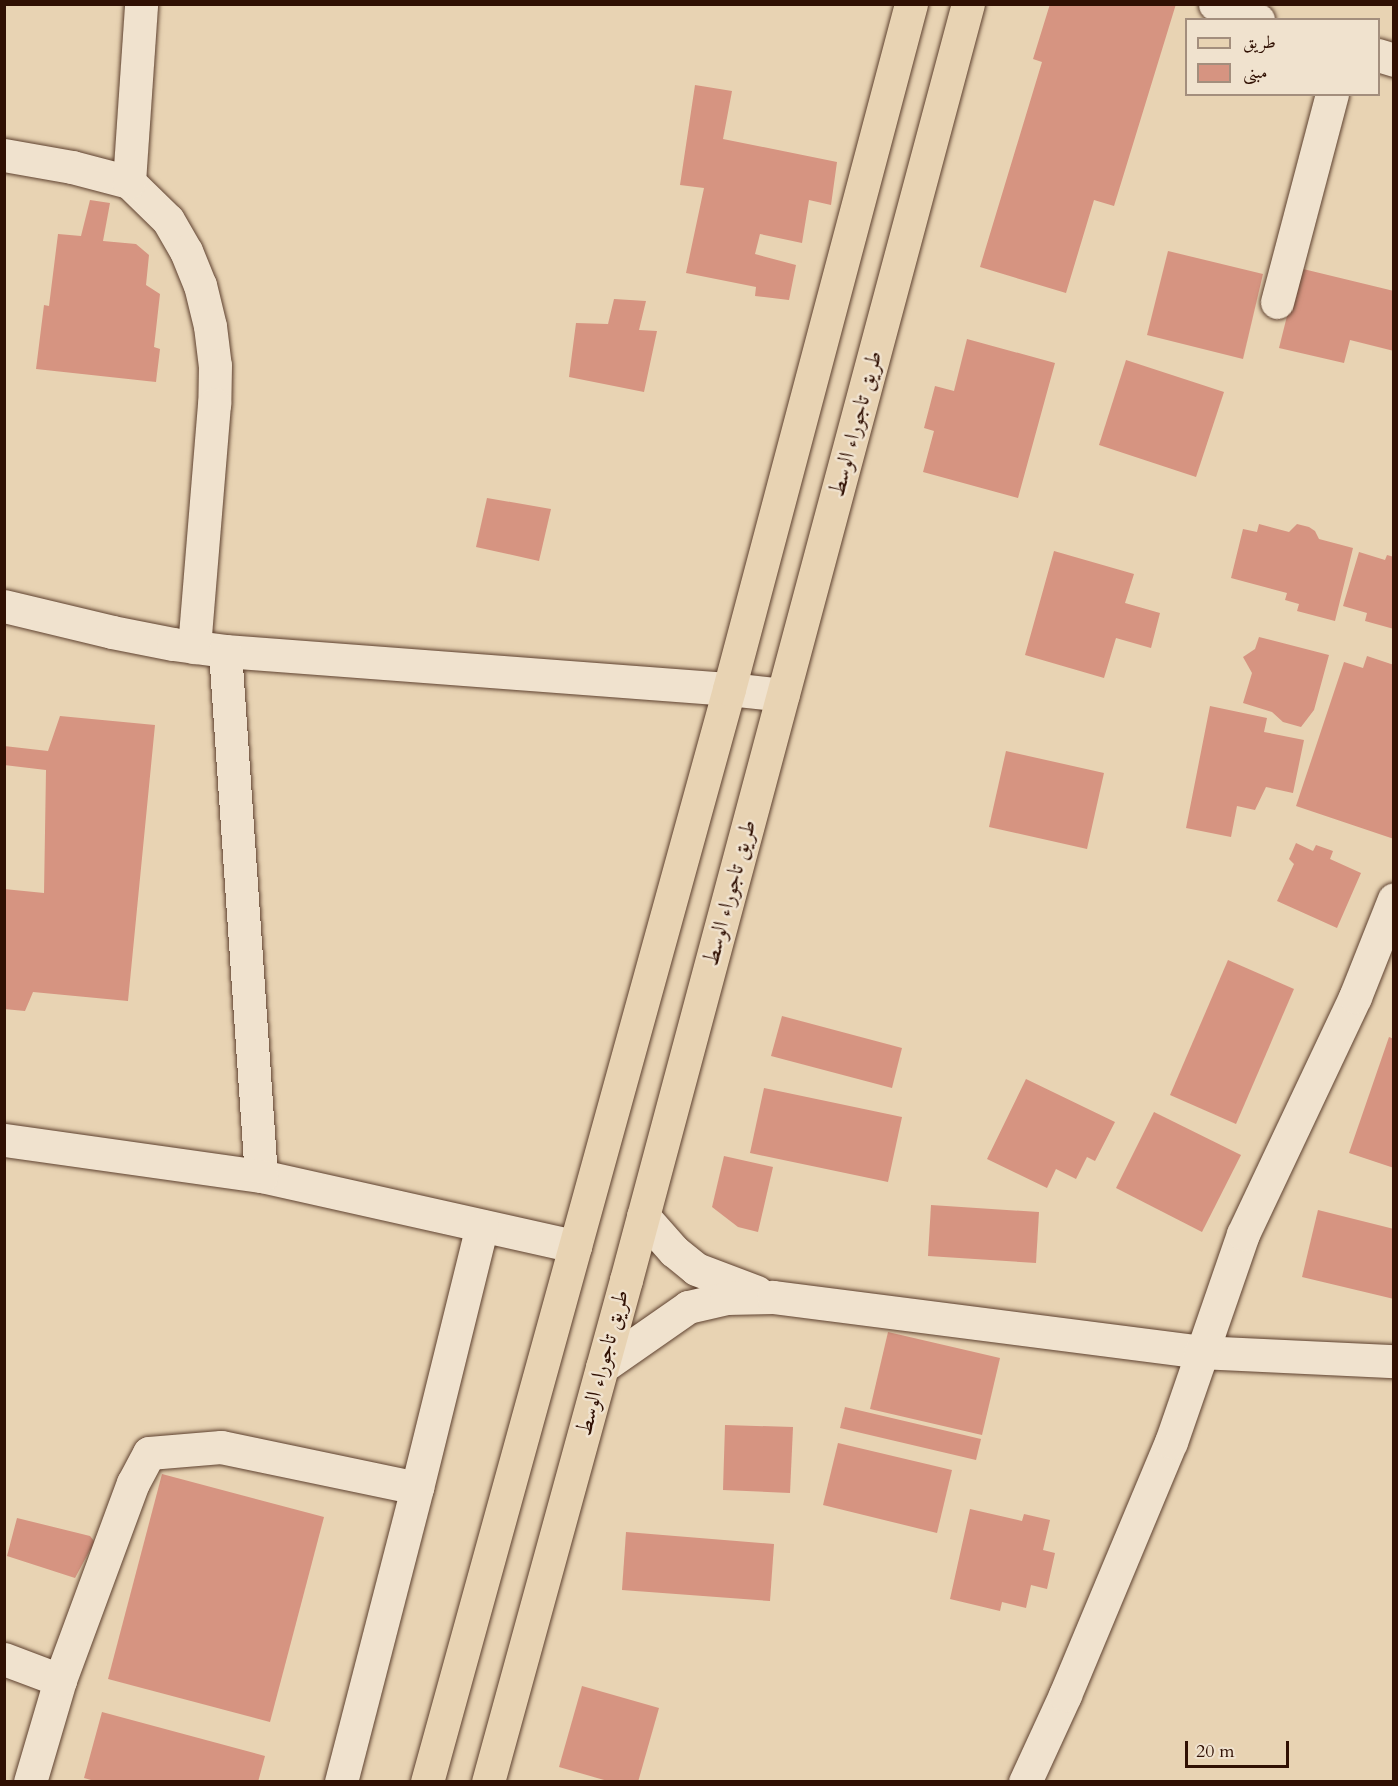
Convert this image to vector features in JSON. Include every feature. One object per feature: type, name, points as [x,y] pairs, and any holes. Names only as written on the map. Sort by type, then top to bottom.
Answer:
[{"type":"main road","points":[[427,1782],[729,689],[911,4]]},
{"type":"main road","name":"طريق تاجوراء الوسط","points":[[488,1782],[643,1216],[968,4]]},
{"type":"street","points":[[129,182],[141,4]]},
{"type":"street","points":[[1215,4],[1253,18]]},
{"type":"street","points":[[1277,302],[1331,96]]},
{"type":"street","points":[[4,155],[81,169],[129,182],[168,220],[186,251],[200,285],[210,326],[215,365],[210,649],[261,1176]]},
{"type":"street","points":[[4,606],[112,632],[210,649],[783,695]]},
{"type":"street","points":[[1025,1782],[1065,1695],[1171,1442],[1200,1352],[1243,1234],[1355,997],[1394,899]]},
{"type":"street","points":[[4,1140],[261,1176],[575,1246]]},
{"type":"street","points":[[643,1216],[674,1251],[696,1269],[773,1297]]},
{"type":"street","points":[[341,1782],[482,1226]]},
{"type":"street","points":[[602,1367],[688,1307],[726,1298],[773,1297],[1200,1352],[1394,1360]]},
{"type":"street","points":[[30,1782],[60,1680],[133,1483],[150,1453],[221,1447],[417,1488]]},
{"type":"street","points":[[4,1659],[60,1680]]},
{"type":"building","points":[[1050,4],[1176,4],[1114,206],[1094,200],[1066,293],[980,267],[1042,62],[1033,59]]},
{"type":"building","points":[[695,85],[732,91],[723,139],[837,162],[831,205],[809,200],[802,243],[760,234],[755,254],[796,265],[789,300],[755,296],[756,287],[686,273],[704,188],[680,185]]},
{"type":"building","points":[[90,200],[110,203],[103,241],[136,244],[149,255],[146,285],[160,294],[154,347],[160,349],[156,382],[36,369],[44,305],[49,306],[58,234],[81,236]]},
{"type":"building","points":[[1168,251],[1263,274],[1243,359],[1147,335]]},
{"type":"building","points":[[1299,268],[1394,291],[1394,351],[1350,340],[1344,363],[1279,348]]},
{"type":"building","points":[[614,299],[646,301],[639,330],[657,331],[644,392],[569,377],[576,323],[608,324]]},
{"type":"building","points":[[967,339],[1055,363],[1018,498],[923,472],[934,431],[924,428],[935,386],[954,391]]},
{"type":"building","points":[[1126,360],[1224,392],[1196,477],[1099,445]]},
{"type":"building","points":[[487,498],[551,509],[539,561],[476,547]]},
{"type":"building","points":[[1259,524],[1289,532],[1297,524],[1309,527],[1315,531],[1319,539],[1353,548],[1335,621],[1297,611],[1299,604],[1285,600],[1287,593],[1231,578],[1243,529],[1257,532]]},
{"type":"building","points":[[1054,551],[1134,574],[1125,603],[1160,613],[1151,648],[1116,638],[1104,678],[1025,655]]},
{"type":"building","points":[[1359,552],[1385,560],[1387,555],[1394,557],[1394,629],[1365,621],[1367,613],[1343,606]]},
{"type":"building","points":[[1259,637],[1329,655],[1314,710],[1301,727],[1283,722],[1272,712],[1243,703],[1252,673],[1243,657],[1255,649]]},
{"type":"building","points":[[1367,656],[1394,665],[1394,839],[1296,806],[1344,662],[1363,668]]},
{"type":"building","points":[[1210,706],[1267,718],[1264,732],[1304,740],[1293,793],[1266,787],[1255,810],[1237,806],[1231,837],[1186,828]]},
{"type":"building","points":[[60,716],[155,725],[128,1001],[33,992],[25,1011],[4,1009],[4,889],[44,893],[46,770],[4,765],[4,746],[48,751]]},
{"type":"building","points":[[1006,751],[1104,773],[1087,849],[989,827]]},
{"type":"building","points":[[1296,843],[1313,851],[1316,845],[1333,851],[1330,859],[1361,873],[1337,928],[1277,901],[1294,864],[1289,859]]},
{"type":"building","points":[[1228,960],[1294,989],[1236,1124],[1170,1095]]},
{"type":"building","points":[[782,1016],[902,1048],[892,1088],[771,1056]]},
{"type":"building","points":[[1389,1037],[1394,1039],[1394,1168],[1349,1153]]},
{"type":"building","points":[[1026,1079],[1115,1122],[1095,1161],[1087,1157],[1076,1179],[1056,1169],[1047,1188],[987,1159]]},
{"type":"building","points":[[764,1088],[902,1117],[888,1182],[750,1153]]},
{"type":"building","points":[[1154,1112],[1241,1155],[1202,1232],[1116,1188]]},
{"type":"building","points":[[724,1156],[773,1167],[758,1232],[738,1227],[712,1207]]},
{"type":"building","points":[[931,1205],[1039,1212],[1036,1263],[928,1256]]},
{"type":"building","points":[[1318,1210],[1394,1229],[1394,1299],[1302,1277]]},
{"type":"building","points":[[888,1332],[1000,1358],[982,1435],[870,1409]]},
{"type":"building","points":[[845,1407],[981,1439],[976,1460],[840,1428]]},
{"type":"building","points":[[725,1425],[793,1427],[790,1493],[723,1490]]},
{"type":"building","points":[[838,1443],[952,1470],[937,1533],[823,1505]]},
{"type":"building","points":[[162,1474],[324,1517],[270,1722],[108,1679]]},
{"type":"building","points":[[970,1509],[1022,1521],[1024,1514],[1050,1520],[1043,1550],[1055,1553],[1047,1589],[1031,1585],[1026,1608],[1002,1602],[1000,1611],[950,1599]]},
{"type":"building","points":[[17,1518],[90,1536],[98,1546],[90,1550],[75,1578],[7,1556]]},
{"type":"building","points":[[626,1532],[774,1544],[770,1601],[622,1590]]},
{"type":"building","points":[[582,1686],[659,1708],[638,1782],[611,1782],[559,1767]]},
{"type":"building","points":[[102,1712],[265,1756],[258,1782],[98,1782],[84,1778]]}]
